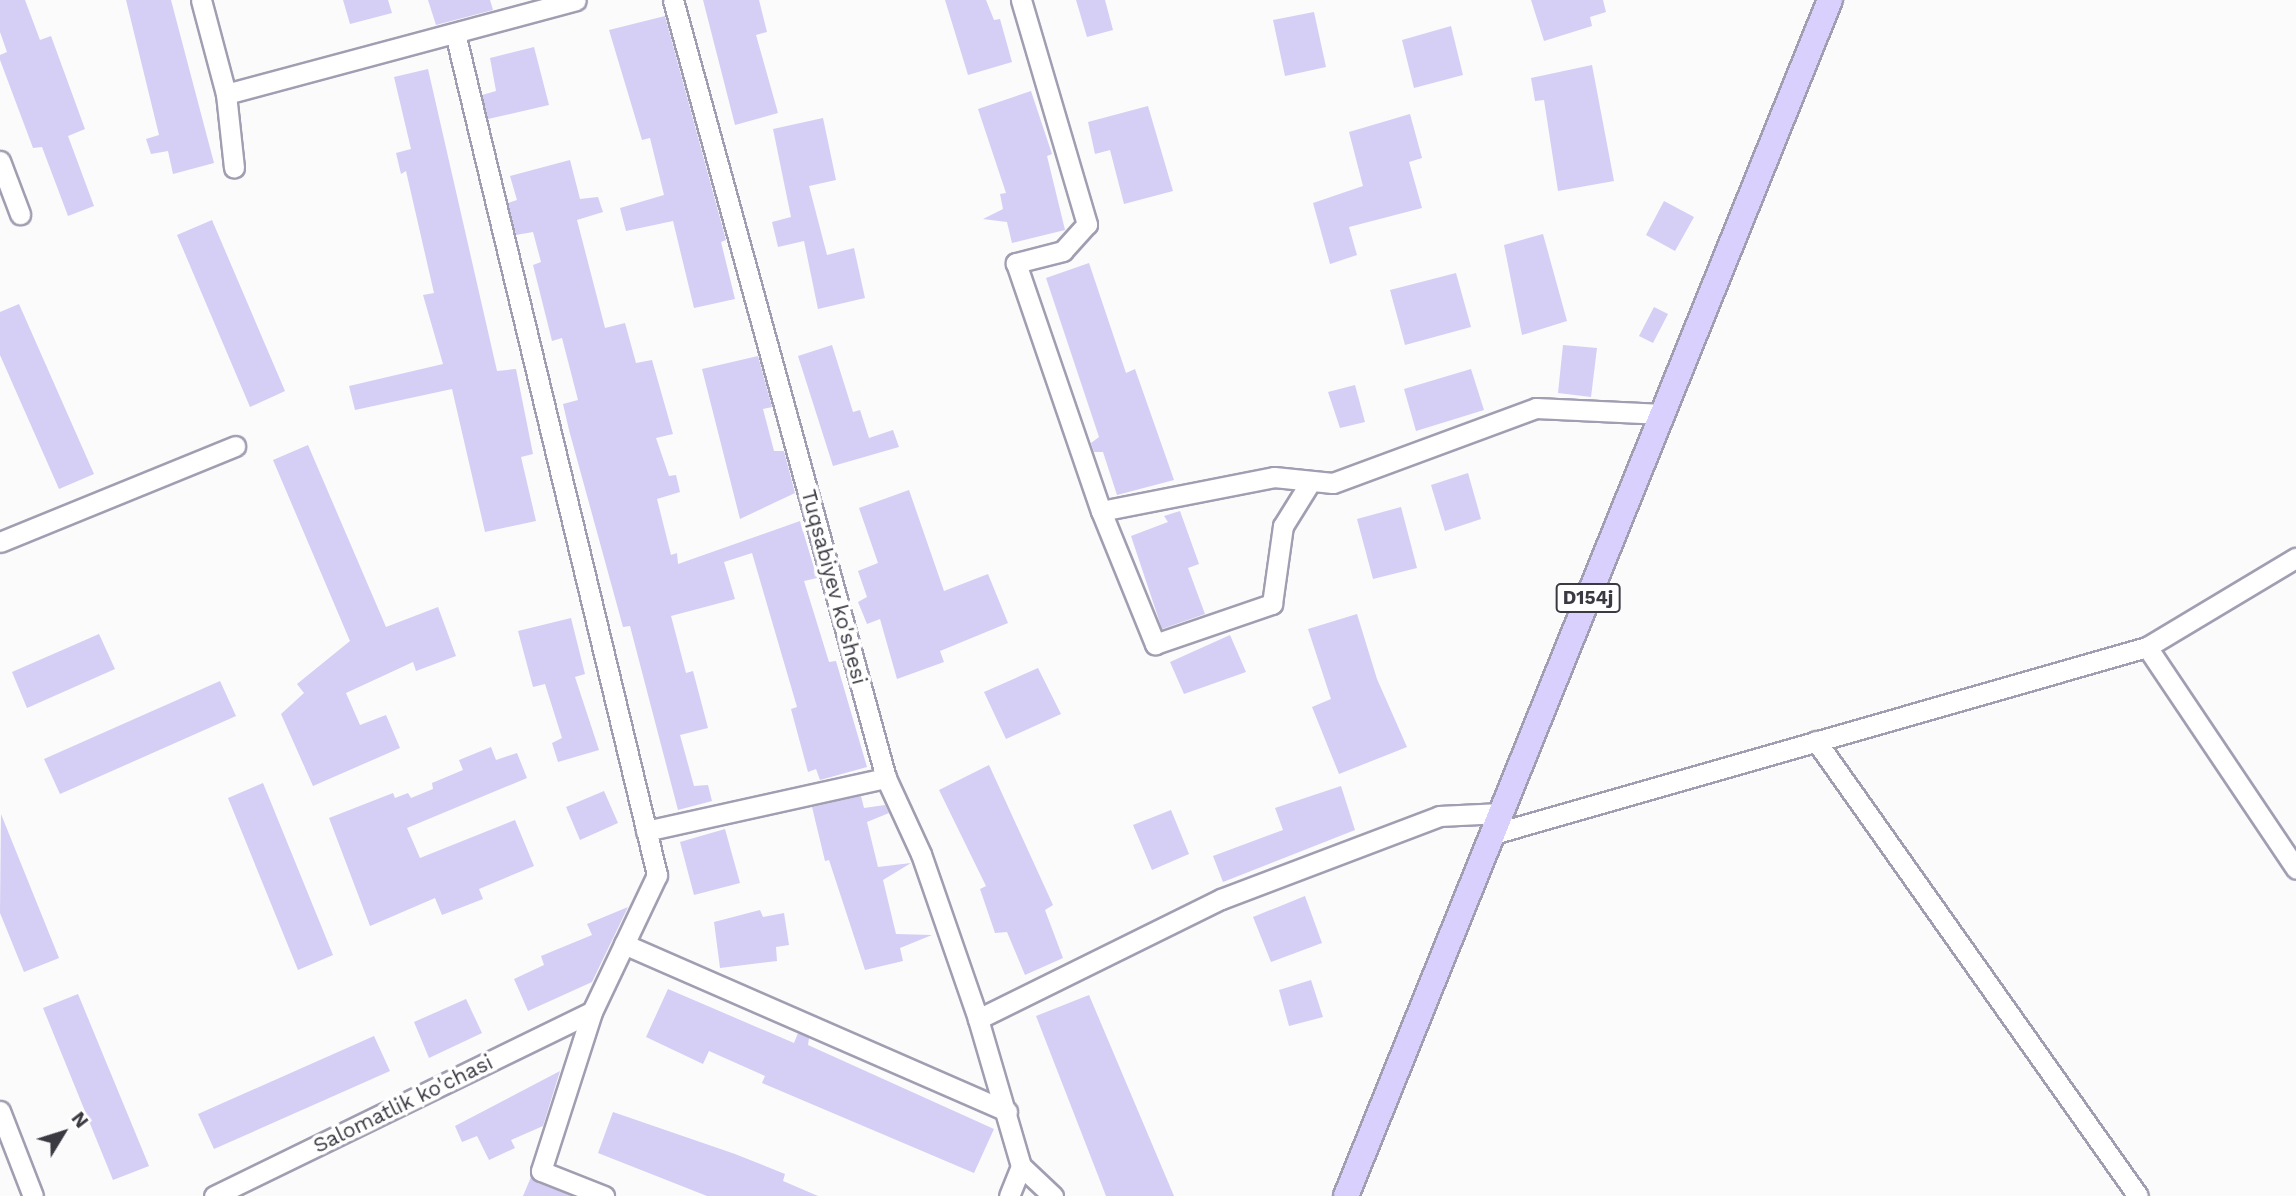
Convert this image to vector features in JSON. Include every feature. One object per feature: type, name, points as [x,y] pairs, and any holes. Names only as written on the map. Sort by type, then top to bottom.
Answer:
[{"type":"main road","name":"D154j","points":[[1346,1196],[1830,0]]},
{"type":"street","points":[[201,0],[226,94],[233,168]]},
{"type":"street","points":[[226,94],[576,0]]},
{"type":"street","name":"Tuqsabiyev ko'shesi","points":[[673,0],[886,778],[920,854],[978,1019],[1021,1166]]},
{"type":"street","points":[[1021,0],[1087,224],[1063,251],[1016,263],[1101,511],[1155,644],[1272,604],[1283,526],[1311,481]]},
{"type":"street","points":[[456,33],[657,875],[592,1012],[541,1171],[604,1196]]},
{"type":"street","points":[[0,161],[20,214]]},
{"type":"street","points":[[1101,511],[1274,477],[1333,483],[1536,408],[1663,414]]},
{"type":"street","points":[[0,542],[235,446]]},
{"type":"street","points":[[978,1019],[1221,900],[1439,816],[1497,823],[1816,741],[2147,646],[2296,558]]},
{"type":"street","points":[[2147,646],[2296,869]]},
{"type":"street","points":[[1816,741],[2138,1196]]},
{"type":"street","points":[[646,831],[886,778]]},
{"type":"street","points":[[624,944],[1007,1111]]},
{"type":"street","name":"Salomatlik ko'chasi","points":[[214,1196],[592,1012]]},
{"type":"street","points":[[0,1111],[33,1196]]},
{"type":"street","points":[[1009,1196],[1021,1166],[1053,1196]]},
{"type":"building","points":[[0,0],[25,0],[40,40],[51,36],[85,129],[68,136],[94,206],[68,216],[42,147],[33,148],[0,60],[0,55],[7,52],[0,32]]},
{"type":"building","points":[[126,0],[171,0],[214,163],[173,174],[168,151],[151,154],[146,139],[159,135]]},
{"type":"building","points":[[343,0],[388,0],[392,13],[350,24]]},
{"type":"building","points":[[428,0],[490,0],[493,10],[436,25]]},
{"type":"building","points":[[703,0],[759,0],[767,32],[756,35],[778,113],[735,125]]},
{"type":"building","points":[[945,0],[986,0],[994,20],[1000,19],[1012,62],[968,75]]},
{"type":"building","points":[[1076,0],[1105,0],[1113,30],[1087,37]]},
{"type":"building","points":[[1531,0],[1603,0],[1606,12],[1590,17],[1592,26],[1544,41]]},
{"type":"building","points":[[1314,12],[1326,67],[1285,76],[1273,20]]},
{"type":"building","points":[[665,16],[726,240],[721,242],[735,299],[694,308],[673,221],[626,231],[620,208],[664,195],[650,138],[642,140],[609,30]]},
{"type":"building","points":[[1451,26],[1463,75],[1414,88],[1402,40]]},
{"type":"building","points":[[534,47],[549,105],[488,119],[482,95],[496,91],[490,58]]},
{"type":"building","points":[[1592,65],[1614,181],[1558,191],[1544,100],[1535,101],[1531,78]]},
{"type":"building","points":[[428,69],[497,371],[516,369],[533,454],[521,457],[536,521],[485,532],[452,389],[355,410],[349,386],[443,364],[423,295],[434,293],[406,171],[401,174],[396,153],[411,149],[394,77]]},
{"type":"building","points":[[1031,91],[1052,154],[1047,156],[1065,230],[1012,243],[1007,222],[983,219],[1003,209],[1000,194],[1006,193],[978,109]]},
{"type":"building","points":[[1148,106],[1173,191],[1124,204],[1110,150],[1095,154],[1088,122]]},
{"type":"building","points":[[1410,114],[1422,158],[1409,162],[1422,208],[1349,227],[1357,255],[1330,264],[1313,203],[1363,186],[1349,132]]},
{"type":"building","points":[[823,118],[836,180],[809,186],[827,255],[854,248],[865,298],[818,309],[804,241],[778,247],[772,222],[791,217],[773,129]]},
{"type":"building","points":[[570,160],[580,199],[598,197],[603,212],[577,220],[605,328],[625,323],[636,363],[652,360],[673,434],[656,438],[669,476],[676,475],[680,492],[657,499],[671,555],[677,553],[678,564],[800,521],[817,578],[804,581],[829,662],[836,661],[867,767],[820,780],[816,769],[808,772],[791,709],[797,707],[752,553],[724,562],[735,599],[671,616],[686,673],[693,671],[708,728],[680,735],[694,786],[708,785],[712,801],[678,810],[630,626],[623,627],[569,430],[563,404],[578,400],[562,338],[552,341],[533,265],[541,262],[533,232],[516,235],[508,203],[517,200],[510,176]]},
{"type":"building","points":[[1664,201],[1694,217],[1675,251],[1646,235]]},
{"type":"building","points":[[212,220],[285,391],[250,407],[177,235]]},
{"type":"building","points":[[1543,234],[1567,321],[1522,335],[1504,245]]},
{"type":"building","points":[[1089,263],[1126,373],[1135,369],[1174,480],[1117,495],[1103,452],[1094,452],[1091,443],[1099,437],[1046,278]]},
{"type":"building","points":[[1456,273],[1471,327],[1405,345],[1390,290]]},
{"type":"building","points":[[19,304],[94,474],[59,489],[0,355],[0,312]]},
{"type":"building","points":[[1654,307],[1668,314],[1653,343],[1639,336]]},
{"type":"building","points":[[832,345],[853,412],[860,410],[869,438],[893,430],[899,447],[833,466],[798,356]]},
{"type":"building","points":[[1563,345],[1597,348],[1591,397],[1558,393]]},
{"type":"building","points":[[758,356],[772,407],[763,409],[774,451],[784,451],[795,493],[740,519],[702,369]]},
{"type":"building","points":[[1471,369],[1484,410],[1416,431],[1404,389]]},
{"type":"building","points":[[1355,385],[1365,422],[1340,428],[1328,392]]},
{"type":"building","points":[[308,445],[386,627],[438,607],[456,656],[416,671],[413,662],[346,693],[360,725],[386,715],[400,748],[313,786],[281,714],[304,693],[297,684],[350,641],[273,460]]},
{"type":"building","points":[[1468,473],[1481,519],[1445,531],[1431,485]]},
{"type":"building","points":[[909,490],[944,591],[988,574],[1008,623],[940,651],[944,662],[897,679],[880,619],[867,624],[858,602],[867,597],[858,571],[878,563],[859,508]]},
{"type":"building","points":[[1401,507],[1417,568],[1373,579],[1357,519]]},
{"type":"building","points":[[1180,511],[1199,564],[1188,568],[1205,614],[1162,629],[1131,536],[1168,522],[1164,516]]},
{"type":"building","points":[[1357,614],[1377,679],[1407,747],[1339,774],[1312,707],[1331,699],[1308,629]]},
{"type":"building","points":[[571,618],[585,674],[575,677],[599,750],[558,762],[552,743],[562,738],[545,684],[533,687],[518,631]]},
{"type":"building","points":[[99,634],[115,669],[27,708],[12,672]]},
{"type":"building","points":[[1230,635],[1246,672],[1184,694],[1170,662]]},
{"type":"building","points":[[1038,668],[1061,714],[1006,739],[984,692]]},
{"type":"building","points":[[220,681],[236,716],[60,794],[44,759]]},
{"type":"building","points":[[491,747],[496,760],[517,753],[527,778],[407,828],[420,858],[515,820],[534,866],[479,889],[483,899],[442,915],[435,898],[370,926],[329,818],[393,793],[395,798],[408,793],[411,798],[433,789],[432,783],[463,770],[459,760]]},
{"type":"building","points":[[989,765],[1053,905],[1045,910],[1063,958],[1025,975],[1007,932],[995,933],[980,889],[986,886],[939,790]]},
{"type":"building","points":[[263,783],[333,955],[298,970],[228,798]]},
{"type":"building","points":[[1341,786],[1355,830],[1223,882],[1213,856],[1283,830],[1275,808]]},
{"type":"building","points":[[604,791],[618,823],[580,840],[566,807]]},
{"type":"building","points":[[861,796],[864,808],[885,805],[889,813],[867,822],[878,867],[911,863],[883,880],[896,934],[932,935],[900,948],[903,961],[865,970],[829,860],[825,861],[812,807]]},
{"type":"building","points":[[1171,810],[1189,854],[1152,870],[1133,825]]},
{"type":"building","points":[[1,814],[59,958],[24,972],[0,913]]},
{"type":"building","points":[[725,829],[740,883],[694,895],[680,842]]},
{"type":"building","points":[[1305,896],[1322,943],[1271,962],[1253,917]]},
{"type":"building","points":[[628,907],[592,982],[528,1011],[514,979],[544,965],[541,956],[592,935],[587,924]]},
{"type":"building","points":[[760,910],[763,917],[784,913],[789,945],[776,947],[777,961],[720,968],[714,922]]},
{"type":"building","points":[[1311,980],[1323,1017],[1289,1026],[1279,990]]},
{"type":"building","points":[[668,989],[794,1043],[798,1033],[809,1038],[808,1045],[994,1129],[974,1173],[762,1083],[765,1076],[709,1051],[703,1064],[646,1037]]},
{"type":"building","points":[[78,994],[149,1166],[113,1180],[43,1008]]},
{"type":"building","points":[[1089,995],[1174,1196],[1106,1196],[1036,1016]]},
{"type":"building","points":[[466,999],[482,1033],[429,1058],[414,1022]]},
{"type":"building","points":[[374,1036],[390,1071],[214,1149],[198,1114]]},
{"type":"building","points":[[560,1071],[543,1126],[511,1140],[515,1148],[489,1160],[477,1136],[462,1142],[455,1126]]},
{"type":"building","points":[[613,1112],[785,1174],[783,1181],[818,1196],[707,1196],[598,1153]]},
{"type":"building","points":[[531,1177],[536,1182],[571,1196],[523,1196]]}]
